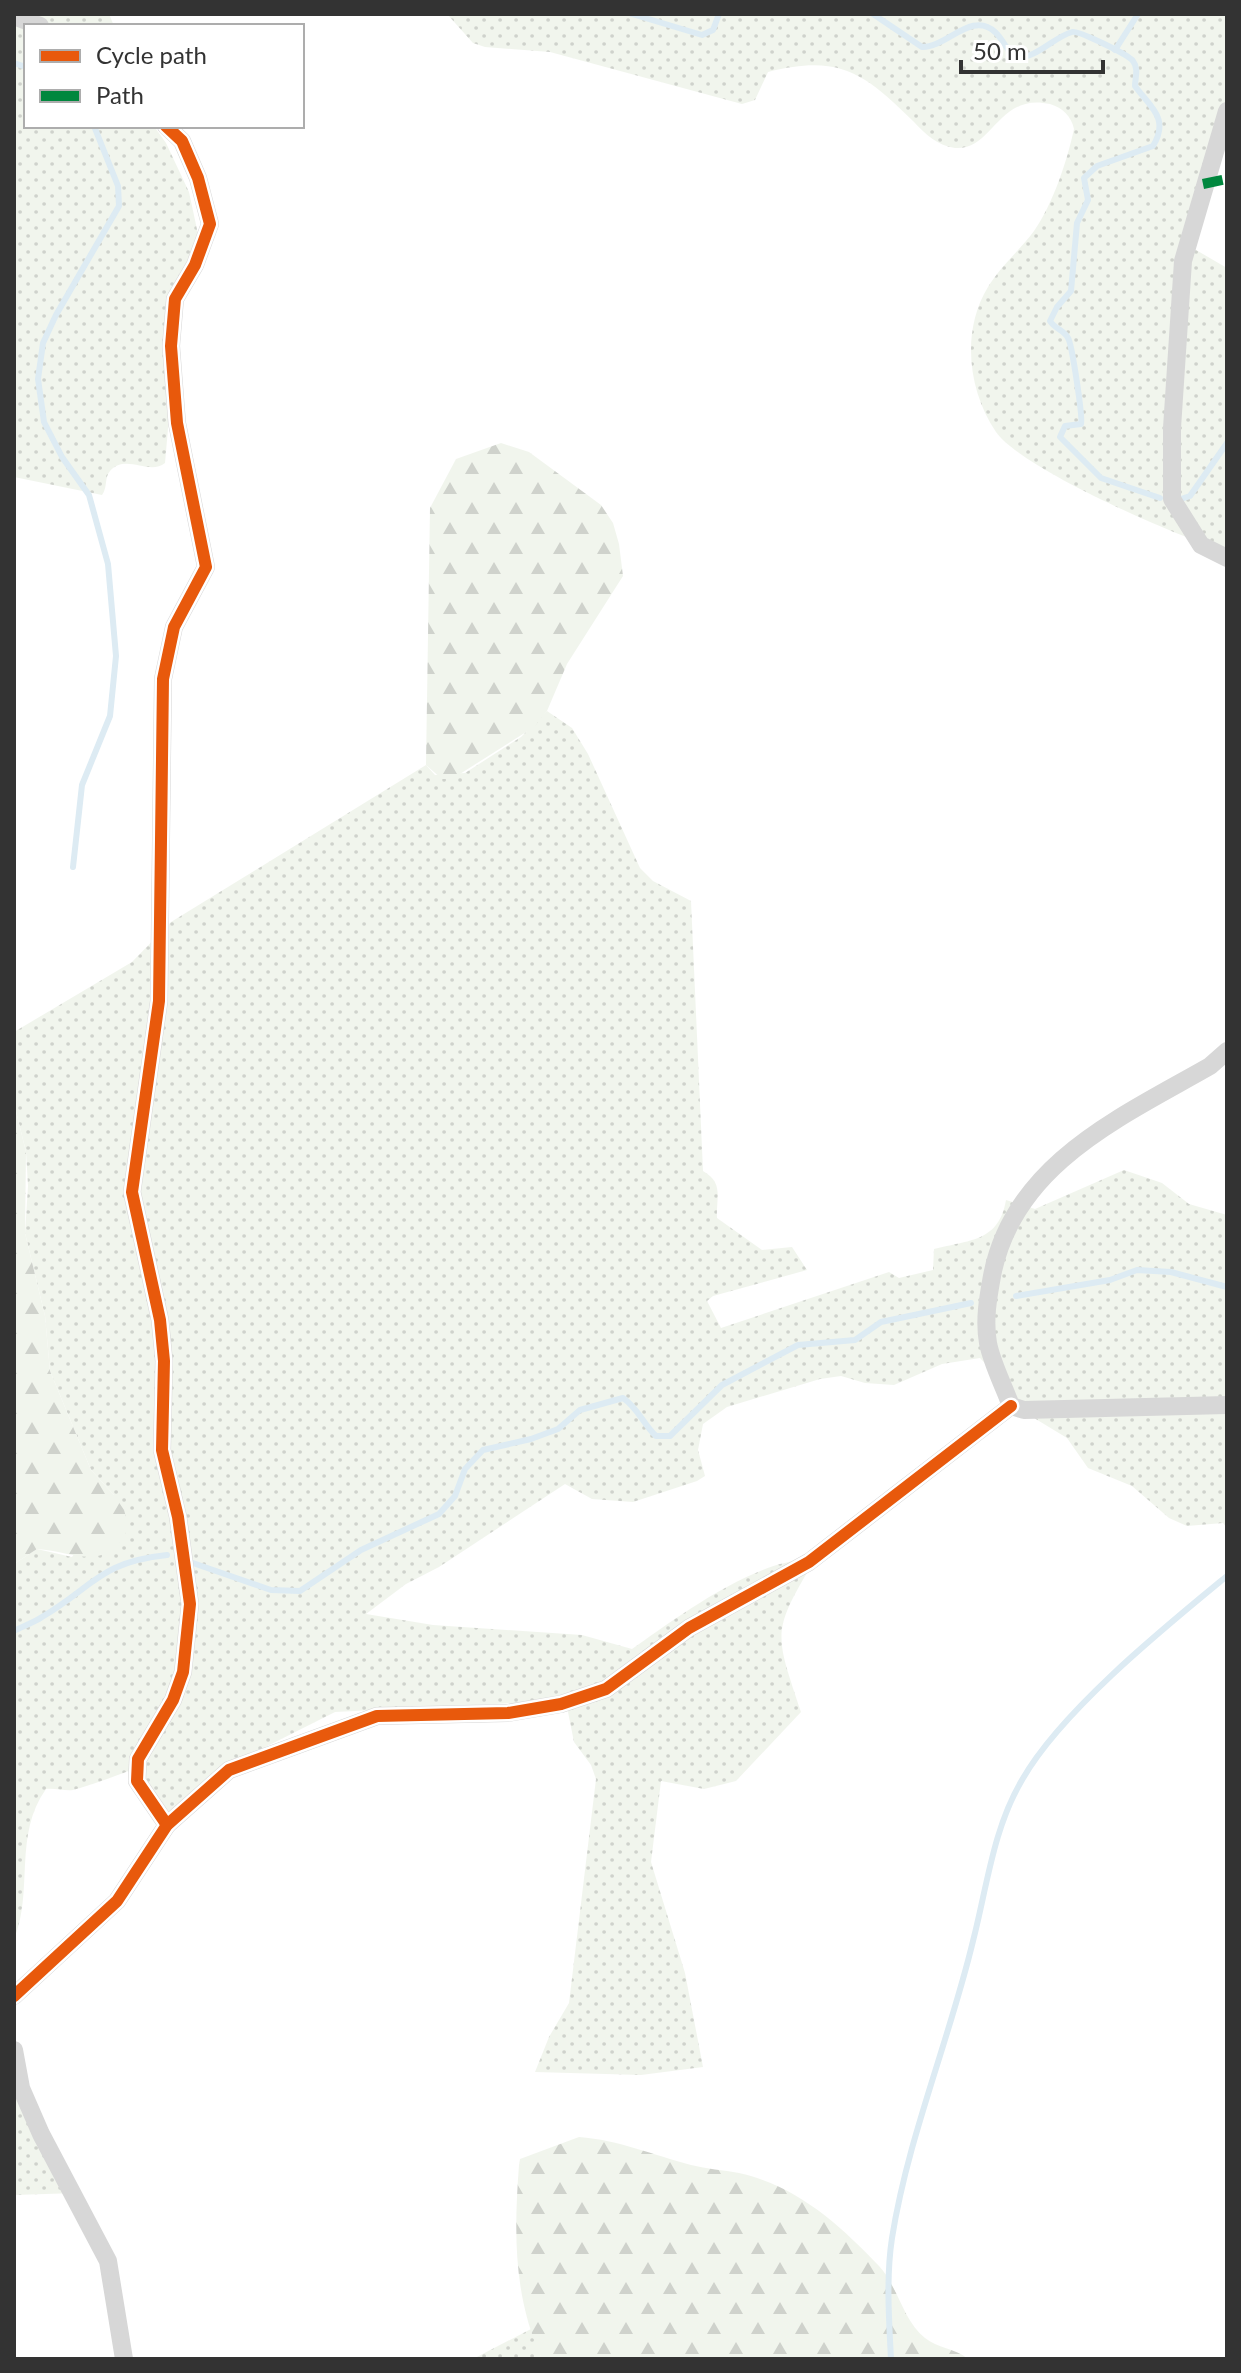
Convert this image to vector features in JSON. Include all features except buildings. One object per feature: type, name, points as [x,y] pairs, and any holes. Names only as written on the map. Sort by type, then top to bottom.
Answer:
[{"type":"street","points":[[14,16],[35,24]]},
{"type":"street","points":[[1227,111],[1183,261],[1173,374],[1172,499],[1201,545],[1227,558]]},
{"type":"street","points":[[167,1825],[137,1781],[138,1759],[173,1700],[183,1672],[190,1604],[178,1517],[162,1450],[164,1361],[160,1320],[132,1192],[159,1001],[163,679],[174,627],[206,567],[177,423],[171,346],[175,299],[195,265],[210,224],[198,178],[182,141],[168,128]]},
{"type":"street","points":[[1011,1406],[988,1344],[985,1311],[998,1245],[1015,1212],[1050,1170],[1087,1137],[1210,1066],[1227,1051]]},
{"type":"street","points":[[1011,1406],[1024,1410],[1227,1405]]},
{"type":"street","points":[[14,1996],[117,1901],[167,1825],[229,1770],[377,1716],[508,1713],[561,1704],[606,1689],[689,1628],[809,1562],[1011,1406]]},
{"type":"street","points":[[14,2050],[21,2088],[41,2134],[108,2261],[124,2359]]},
{"type":"green space","points":[[44,14],[109,14],[113,24],[24,24],[24,128],[155,128],[166,143],[189,192],[201,248],[179,303],[165,463],[152,467],[116,466],[108,474],[102,495],[14,477],[14,20],[35,20]]},
{"type":"green space","points":[[447,14],[1227,14],[1227,111],[1184,243],[1227,268],[1227,552],[1104,501],[1037,465],[996,432],[979,398],[971,361],[971,341],[979,304],[998,272],[1034,231],[1053,195],[1074,129],[1063,110],[1050,104],[1019,106],[1007,113],[979,141],[955,148],[932,139],[865,80],[833,67],[814,65],[768,72],[755,100],[742,104],[550,52],[485,47],[473,43]]},
{"type":"green space","points":[[501,443],[529,452],[601,505],[613,523],[623,576],[567,664],[547,711],[534,727],[452,779],[442,779],[426,765],[430,508],[456,459]]},
{"type":"green space","points":[[547,711],[572,728],[588,754],[640,868],[653,881],[691,901],[703,1171],[714,1180],[716,1186],[717,1218],[762,1250],[792,1247],[807,1270],[713,1296],[707,1301],[721,1328],[889,1272],[899,1278],[933,1270],[934,1249],[970,1241],[989,1232],[997,1224],[1006,1200],[1035,1209],[1124,1170],[1162,1183],[1189,1204],[1227,1215],[1227,1528],[1223,1523],[1187,1526],[1169,1518],[1132,1486],[1088,1468],[1067,1438],[1011,1404],[997,1376],[980,1358],[942,1364],[894,1385],[865,1383],[841,1376],[820,1379],[727,1407],[703,1424],[698,1450],[705,1476],[697,1481],[633,1502],[592,1499],[565,1484],[439,1567],[406,1584],[366,1614],[433,1625],[582,1635],[632,1649],[694,1606],[745,1578],[793,1561],[814,1561],[790,1604],[782,1634],[786,1665],[801,1712],[736,1781],[704,1789],[661,1781],[651,1862],[685,1973],[703,2067],[641,2075],[535,2072],[549,2037],[569,2003],[596,1779],[591,1765],[574,1742],[567,1707],[553,1701],[335,1712],[210,1775],[168,1816],[149,1800],[128,1771],[73,1790],[46,1789],[30,1825],[23,1902],[14,1939],[14,1564],[37,1549],[72,1557],[114,1495],[91,1470],[50,1371],[45,1316],[25,1233],[28,1186],[26,1152],[14,1103],[14,1032],[132,962],[171,922],[426,765],[435,775],[465,773],[521,737]]},
{"type":"green space","points":[[14,1103],[26,1152],[25,1233],[45,1316],[50,1371],[91,1470],[124,1510],[129,1527],[120,1542],[100,1555],[77,1556],[37,1549],[14,1564]]},
{"type":"green space","points":[[14,2071],[77,2193],[14,2195]]},
{"type":"green space","points":[[579,2137],[739,2173],[780,2187],[798,2197],[832,2222],[879,2266],[917,2331],[930,2341],[968,2359],[542,2359],[525,2312],[518,2264],[516,2215],[520,2159]]},
{"type":"green space","points":[[531,2329],[542,2359],[473,2359]]},
{"type":"waterway","points":[[632,14],[702,35],[713,30],[719,14]]},
{"type":"waterway","points":[[873,14],[922,47],[931,46],[968,27],[986,26],[995,32],[1015,58],[1031,55],[1072,32],[1114,49],[1135,64],[1135,86],[1156,113],[1158,136],[1153,146],[1097,166],[1084,178],[1088,200],[1077,223],[1071,291],[1050,321],[1066,335],[1070,343],[1080,409],[1081,424],[1065,426],[1060,437],[1101,478],[1160,498]]},
{"type":"waterway","points":[[1115,50],[1138,14]]},
{"type":"waterway","points":[[14,63],[24,66]]},
{"type":"waterway","points":[[73,867],[82,785],[110,716],[116,656],[108,564],[89,495],[62,457],[44,422],[38,379],[43,343],[56,315],[119,206],[118,186],[95,128]]},
{"type":"waterway","points":[[1181,499],[1190,496],[1227,443]]},
{"type":"waterway","points":[[1016,1296],[1110,1280],[1137,1270],[1171,1272],[1227,1287]]},
{"type":"waterway","points":[[190,1562],[271,1590],[300,1591],[361,1550],[439,1514],[455,1496],[465,1469],[483,1450],[558,1429],[580,1410],[623,1398],[656,1436],[670,1436],[722,1385],[798,1345],[855,1340],[881,1322],[971,1303]]},
{"type":"waterway","points":[[14,1631],[60,1606],[112,1570],[145,1558],[167,1555]]},
{"type":"waterway","points":[[891,2359],[889,2268],[899,2200],[963,1978],[997,1838],[1012,1799],[1039,1754],[1088,1699],[1145,1645],[1227,1576]]},
{"type":"marked path","points":[[1203,184],[1227,179]]},
{"type":"cycle path","points":[[167,1825],[137,1781],[138,1759],[173,1700],[183,1672],[190,1604],[178,1517],[162,1450],[164,1361],[160,1320],[132,1192],[159,1001],[163,679],[174,627],[206,567],[177,423],[171,346],[175,299],[195,265],[210,224],[198,178],[182,141],[168,128]]},
{"type":"cycle path","points":[[14,1996],[117,1901],[167,1825],[229,1770],[377,1716],[508,1713],[561,1704],[606,1689],[689,1628],[809,1562],[1011,1406]]}]
